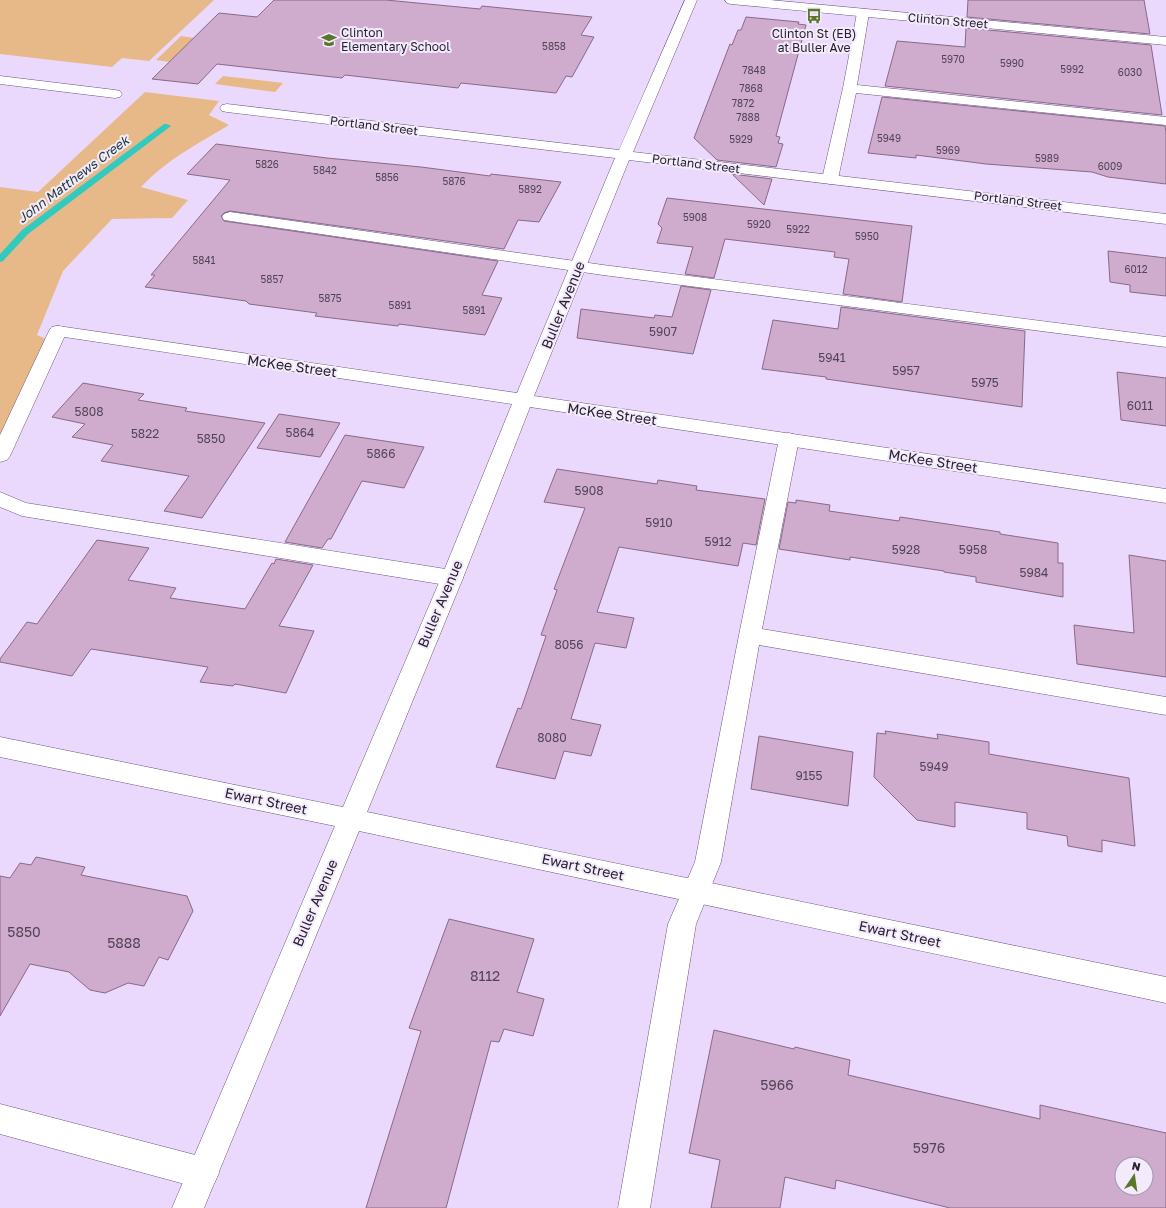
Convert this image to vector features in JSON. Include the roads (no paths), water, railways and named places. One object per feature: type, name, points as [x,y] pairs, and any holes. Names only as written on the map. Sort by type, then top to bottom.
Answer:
[{"type":"street","name":"Buller Avenue","points":[[188,1208],[452,578],[523,400],[624,156],[691,0]]},
{"type":"street","name":"Clinton Street","points":[[731,0],[857,8],[1166,41]]},
{"type":"street","points":[[830,179],[850,88],[857,8]]},
{"type":"street","points":[[0,80],[116,94]]},
{"type":"street","points":[[850,88],[1166,122]]},
{"type":"street","name":"Portland Street","points":[[226,108],[1166,219]]},
{"type":"street","points":[[230,217],[578,267],[1166,342]]},
{"type":"street","name":"McKee Street","points":[[0,456],[58,331],[1166,496]]},
{"type":"street","points":[[634,1208],[682,924],[708,862],[750,635],[789,439]]},
{"type":"street","points":[[0,499],[22,509],[452,578]]},
{"type":"street","points":[[750,635],[1166,706]]},
{"type":"street","name":"Ewart Street","points":[[0,747],[1166,990]]},
{"type":"street","points":[[0,1119],[203,1172]]},
{"type":"waterway","name":"John Matthews Creek","points":[[0,259],[25,232],[167,126]]},
{"type":"place","name":"Clinton St (EB) at Buller Ave","points":[[814,16]]},
{"type":"place","name":"Clinton Elementary School","points":[[329,40]]}]
